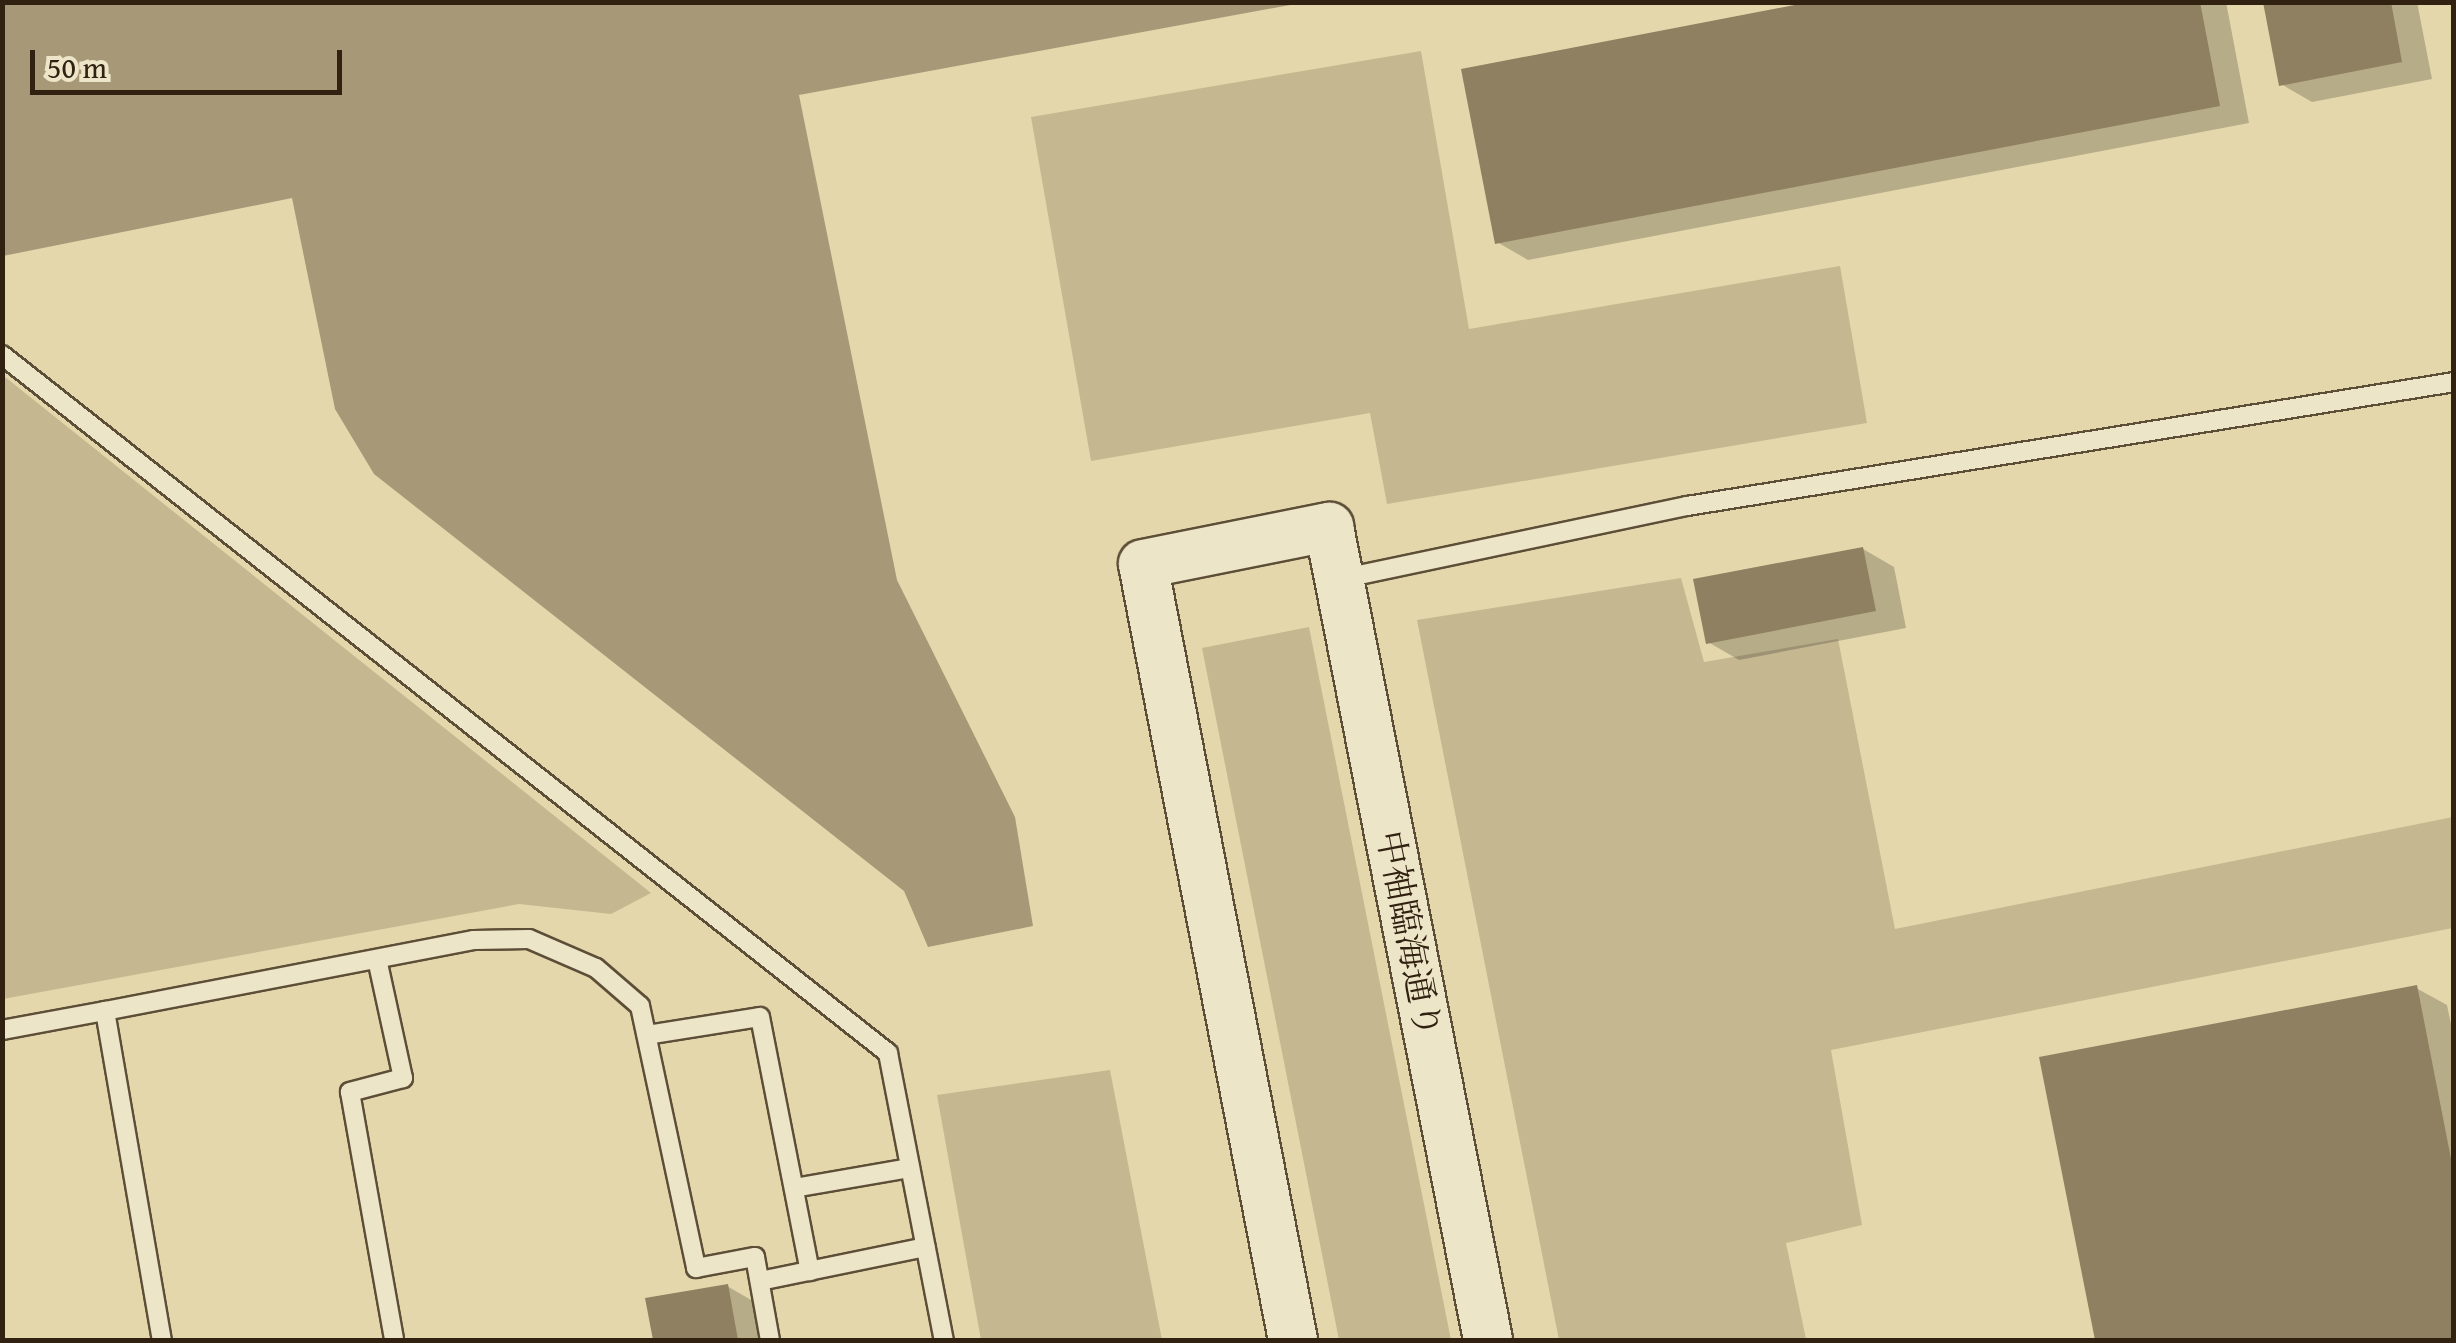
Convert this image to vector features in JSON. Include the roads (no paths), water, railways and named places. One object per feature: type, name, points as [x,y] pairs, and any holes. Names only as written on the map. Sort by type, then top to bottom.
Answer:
[{"type":"street","name":"中袖臨海通り","points":[[1293,1340],[1143,564],[1329,527],[1488,1340]]},
{"type":"lane","points":[[2,355],[888,1053],[944,1340]]},
{"type":"lane","points":[[1339,579],[1688,506],[2454,382]]},
{"type":"lane","points":[[2,1030],[474,940],[529,939],[596,968],[640,1006],[696,1268],[756,1258],[770,1340]]},
{"type":"lane","points":[[377,960],[403,1078],[350,1092],[394,1340]]},
{"type":"lane","points":[[105,1011],[162,1340]]},
{"type":"lane","points":[[646,1035],[760,1017],[810,1271]]},
{"type":"lane","points":[[794,1188],[910,1168]]},
{"type":"lane","points":[[760,1281],[926,1247]]}]
